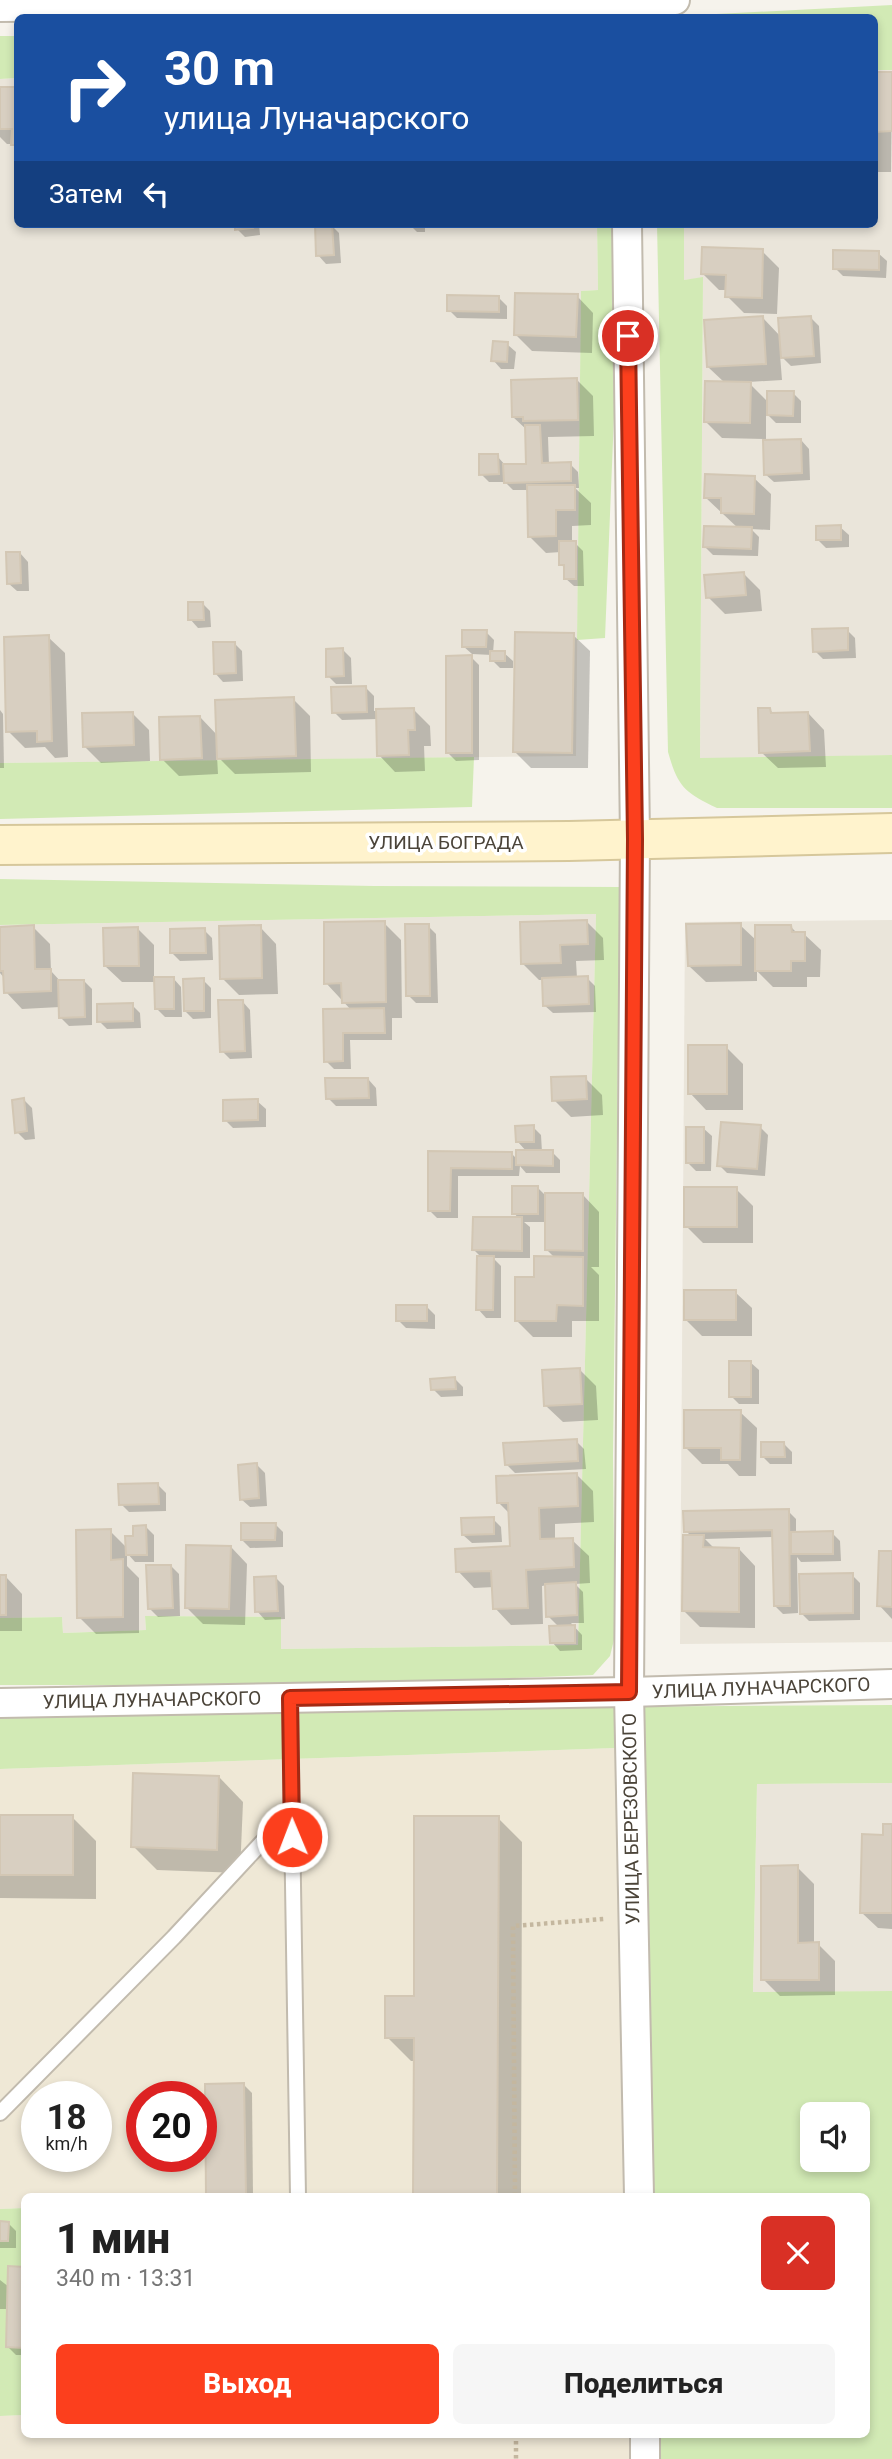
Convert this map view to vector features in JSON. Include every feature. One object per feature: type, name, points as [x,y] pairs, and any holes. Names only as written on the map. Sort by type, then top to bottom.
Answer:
[{"type":"street","points":[[0,7],[624,6],[675,0]]},
{"type":"street","name":"УЛИЦА БЕРЕЗОВСКОГО","points":[[627,228],[635,839],[629,1692],[639,2193]]},
{"type":"street","name":"УЛИЦА БОГРАДА","points":[[0,845],[635,839],[892,833]]},
{"type":"street","name":"УЛИЦА ЛУНАЧАРСКОГО","points":[[0,1703],[629,1692],[892,1684]]},
{"type":"street","points":[[645,2438],[645,2459]]},
{"type":"lane","points":[[290,1698],[298,2193]]},
{"type":"lane","points":[[0,2113],[174,1937],[292,1810]]},
{"type":"path","points":[[515,2193],[513,1926],[632,1916]]},
{"type":"path","points":[[516,2438],[516,2459]]},
{"type":"shaded area","points":[[878,70],[892,70],[892,755],[700,759],[703,278],[684,280],[684,228],[878,228]]},
{"type":"shaded area","points":[[14,78],[14,228],[597,228],[598,290],[581,291],[576,756],[0,763],[0,79]]},
{"type":"shaded area","points":[[596,914],[578,1645],[281,1649],[280,1617],[145,1616],[146,1630],[63,1633],[62,1617],[0,1618],[0,925]]},
{"type":"shaded area","points":[[892,920],[892,1642],[680,1644],[685,922]]},
{"type":"shaded area","points":[[615,1748],[625,2193],[21,2193],[21,2208],[0,2209],[0,1769]]},
{"type":"shaded area","points":[[892,1783],[892,1991],[753,1993],[757,1784]]},
{"type":"shaded area","points":[[21,2415],[21,2438],[629,2438],[629,2459],[0,2459],[0,2416]]},
{"type":"green space","points":[[892,5],[892,70],[878,70],[878,14],[716,14]]},
{"type":"green space","points":[[0,36],[14,36],[14,78],[0,79]]},
{"type":"green space","points":[[597,228],[619,228],[619,292],[605,638],[577,640],[581,291],[598,290]]},
{"type":"green space","points":[[657,228],[684,228],[684,280],[703,277],[700,758],[892,755],[892,808],[717,808],[684,787],[675,773],[668,752]]},
{"type":"green space","points":[[474,757],[472,807],[0,819],[0,763]]},
{"type":"green space","points":[[0,879],[374,886],[620,887],[613,1456],[615,1636],[610,1656],[593,1675],[333,1685],[0,1685],[0,1618],[62,1617],[63,1633],[146,1630],[145,1616],[281,1617],[281,1649],[578,1645],[596,914],[0,925]]},
{"type":"green space","points":[[892,1705],[892,1783],[757,1784],[753,1992],[892,1991],[892,2459],[629,2459],[629,2438],[870,2438],[870,2193],[625,2193],[615,1748],[0,1769],[0,1718],[262,1709]]},
{"type":"green space","points":[[21,2208],[21,2415],[0,2416],[0,2209]]},
{"type":"building","points":[[878,72],[892,72],[892,131],[878,132]]},
{"type":"building","points":[[0,87],[14,87],[14,145],[11,145],[12,129],[0,129]]},
{"type":"building","points":[[315,228],[332,228],[334,255],[316,256]]},
{"type":"building","points":[[702,247],[763,249],[762,298],[725,297],[726,275],[701,274]]},
{"type":"building","points":[[833,250],[879,251],[879,270],[833,269]]},
{"type":"building","points":[[515,293],[578,294],[576,337],[514,335]]},
{"type":"building","points":[[447,295],[499,296],[499,312],[447,311]]},
{"type":"building","points":[[763,316],[766,364],[707,367],[704,320]]},
{"type":"building","points":[[811,316],[814,356],[781,358],[778,318]]},
{"type":"building","points":[[493,341],[508,342],[507,362],[491,361]]},
{"type":"building","points":[[577,378],[578,420],[523,421],[523,417],[512,417],[511,380]]},
{"type":"building","points":[[705,381],[751,382],[750,423],[704,422]]},
{"type":"building","points":[[767,391],[794,391],[793,416],[767,415]]},
{"type":"building","points":[[525,425],[540,425],[542,463],[571,462],[571,481],[504,483],[503,464],[526,464]]},
{"type":"building","points":[[801,439],[802,473],[764,475],[763,440]]},
{"type":"building","points":[[479,454],[498,454],[499,474],[479,475]]},
{"type":"building","points":[[705,474],[755,476],[754,514],[721,513],[721,498],[704,498]]},
{"type":"building","points":[[527,485],[575,485],[575,510],[556,510],[556,536],[528,537]]},
{"type":"building","points":[[841,525],[841,540],[816,540],[816,526]]},
{"type":"building","points":[[704,526],[752,527],[751,549],[703,547]]},
{"type":"building","points":[[559,541],[576,541],[576,579],[564,579],[564,565],[559,565]]},
{"type":"building","points":[[6,552],[20,552],[21,583],[7,584]]},
{"type":"building","points":[[744,572],[746,595],[706,598],[704,575]]},
{"type":"building","points":[[188,602],[203,602],[204,620],[188,620]]},
{"type":"building","points":[[848,628],[848,650],[813,652],[812,629]]},
{"type":"building","points":[[462,630],[487,630],[486,647],[462,647]]},
{"type":"building","points":[[515,632],[574,633],[572,753],[513,752]]},
{"type":"building","points":[[49,635],[52,741],[37,742],[37,731],[6,732],[4,637]]},
{"type":"building","points":[[213,642],[235,642],[236,673],[214,674]]},
{"type":"building","points":[[343,648],[344,676],[326,677],[326,649]]},
{"type":"building","points":[[490,651],[505,651],[505,661],[490,661]]},
{"type":"building","points":[[472,655],[472,753],[446,753],[446,656]]},
{"type":"building","points":[[366,686],[367,712],[332,713],[331,687]]},
{"type":"building","points":[[294,697],[296,756],[217,759],[215,700]]},
{"type":"building","points":[[414,708],[415,730],[408,730],[409,755],[377,756],[376,709]]},
{"type":"building","points":[[758,708],[770,708],[771,713],[808,712],[810,751],[759,753]]},
{"type":"building","points":[[133,712],[134,745],[83,747],[82,713]]},
{"type":"building","points":[[200,716],[202,758],[160,760],[159,717]]},
{"type":"building","points":[[587,920],[588,944],[560,945],[561,963],[521,964],[520,922]]},
{"type":"building","points":[[385,921],[386,1002],[342,1003],[341,983],[324,984],[324,922]]},
{"type":"building","points":[[741,923],[741,965],[688,966],[686,924]]},
{"type":"building","points":[[405,924],[429,924],[430,996],[406,996]]},
{"type":"building","points":[[34,925],[35,969],[51,969],[51,991],[4,993],[3,971],[0,971],[0,927]]},
{"type":"building","points":[[261,925],[262,978],[220,979],[219,926]]},
{"type":"building","points":[[755,925],[791,925],[792,932],[805,932],[805,961],[791,961],[791,971],[755,971]]},
{"type":"building","points":[[138,927],[139,966],[104,966],[103,928]]},
{"type":"building","points":[[205,928],[206,953],[170,953],[170,929]]},
{"type":"building","points":[[588,976],[589,1004],[543,1006],[542,978]]},
{"type":"building","points":[[154,977],[174,977],[174,1009],[155,1009]]},
{"type":"building","points":[[204,978],[204,1011],[184,1011],[183,979]]},
{"type":"building","points":[[58,980],[84,980],[85,1017],[59,1018]]},
{"type":"building","points":[[218,1000],[243,1000],[245,1051],[220,1052]]},
{"type":"building","points":[[133,1003],[133,1021],[97,1022],[97,1004]]},
{"type":"building","points":[[384,1008],[385,1033],[343,1033],[343,1061],[324,1062],[323,1009]]},
{"type":"building","points":[[688,1045],[727,1045],[727,1094],[688,1094]]},
{"type":"building","points":[[586,1076],[587,1099],[552,1101],[551,1077]]},
{"type":"building","points":[[325,1078],[368,1078],[369,1098],[326,1099]]},
{"type":"building","points":[[24,1098],[27,1131],[15,1133],[12,1100]]},
{"type":"building","points":[[258,1099],[258,1120],[223,1121],[223,1100]]},
{"type":"building","points":[[721,1122],[761,1125],[757,1169],[717,1166]]},
{"type":"building","points":[[534,1125],[534,1142],[516,1142],[515,1126]]},
{"type":"building","points":[[686,1127],[704,1127],[704,1163],[686,1163]]},
{"type":"building","points":[[516,1150],[553,1150],[553,1166],[516,1165]]},
{"type":"building","points":[[428,1151],[512,1152],[512,1169],[451,1168],[450,1211],[428,1211]]},
{"type":"building","points":[[512,1186],[538,1186],[538,1214],[512,1214]]},
{"type":"building","points":[[684,1187],[737,1187],[737,1227],[684,1227]]},
{"type":"building","points":[[545,1193],[583,1193],[583,1251],[545,1250]]},
{"type":"building","points":[[473,1217],[522,1217],[522,1251],[472,1250]]},
{"type":"building","points":[[477,1256],[494,1256],[493,1310],[476,1310]]},
{"type":"building","points":[[534,1256],[583,1257],[583,1306],[557,1305],[556,1321],[515,1321],[515,1277],[534,1277]]},
{"type":"building","points":[[684,1290],[736,1290],[736,1320],[684,1320]]},
{"type":"building","points":[[396,1305],[427,1305],[427,1321],[396,1321]]},
{"type":"building","points":[[729,1361],[751,1361],[751,1397],[729,1397]]},
{"type":"building","points":[[580,1368],[582,1404],[544,1406],[542,1370]]},
{"type":"building","points":[[455,1377],[456,1389],[431,1390],[430,1379]]},
{"type":"building","points":[[684,1410],[741,1410],[740,1460],[721,1460],[721,1448],[684,1448]]},
{"type":"building","points":[[577,1439],[578,1461],[505,1465],[503,1443]]},
{"type":"building","points":[[761,1442],[784,1442],[785,1457],[761,1457]]},
{"type":"building","points":[[257,1463],[259,1498],[240,1500],[238,1465]]},
{"type":"building","points":[[577,1473],[578,1506],[539,1508],[540,1539],[573,1538],[574,1567],[526,1570],[528,1608],[493,1609],[491,1571],[456,1572],[455,1549],[510,1546],[508,1503],[497,1503],[496,1476]]},
{"type":"building","points":[[158,1483],[159,1504],[119,1505],[118,1484]]},
{"type":"building","points":[[789,1509],[790,1606],[774,1606],[772,1530],[684,1532],[683,1511]]},
{"type":"building","points":[[494,1517],[494,1534],[462,1535],[461,1518]]},
{"type":"building","points":[[241,1523],[276,1523],[275,1540],[241,1540]]},
{"type":"building","points":[[146,1525],[147,1555],[126,1555],[125,1536],[133,1536],[133,1526]]},
{"type":"building","points":[[111,1529],[111,1560],[123,1559],[123,1617],[77,1618],[76,1530]]},
{"type":"building","points":[[833,1531],[833,1554],[791,1554],[791,1532]]},
{"type":"building","points":[[683,1535],[704,1535],[703,1547],[739,1548],[739,1612],[682,1611]]},
{"type":"building","points":[[186,1545],[231,1546],[229,1609],[185,1608]]},
{"type":"building","points":[[879,1551],[892,1551],[892,1607],[877,1606]]},
{"type":"building","points":[[146,1565],[171,1565],[173,1608],[148,1609]]},
{"type":"building","points":[[853,1573],[853,1613],[800,1614],[799,1574]]},
{"type":"building","points":[[0,1575],[6,1575],[6,1615],[0,1615]]},
{"type":"building","points":[[276,1576],[278,1611],[255,1612],[254,1577]]},
{"type":"building","points":[[576,1582],[577,1615],[546,1617],[545,1584]]},
{"type":"building","points":[[575,1625],[575,1643],[550,1643],[549,1626]]},
{"type":"building","points":[[133,1773],[219,1776],[217,1850],[131,1847]]},
{"type":"building","points":[[0,1815],[73,1815],[73,1875],[0,1875]]},
{"type":"building","points":[[414,1816],[499,1816],[497,2193],[413,2193],[414,2038],[385,2038],[385,1996],[414,1996]]},
{"type":"building","points":[[883,1824],[892,1824],[892,1913],[860,1913],[862,1834],[883,1835]]},
{"type":"building","points":[[798,1865],[798,1943],[819,1942],[819,1980],[761,1980],[761,1866]]},
{"type":"building","points":[[244,2083],[246,2193],[206,2193],[206,2172],[217,2172],[217,2084]]},
{"type":"building","points":[[0,2221],[9,2222],[8,2241],[0,2241]]},
{"type":"building","points":[[8,2266],[21,2267],[21,2348],[6,2347]]},
{"type":"route","points":[[292,1837],[290,1698],[629,1692],[635,839],[628,336]]}]
